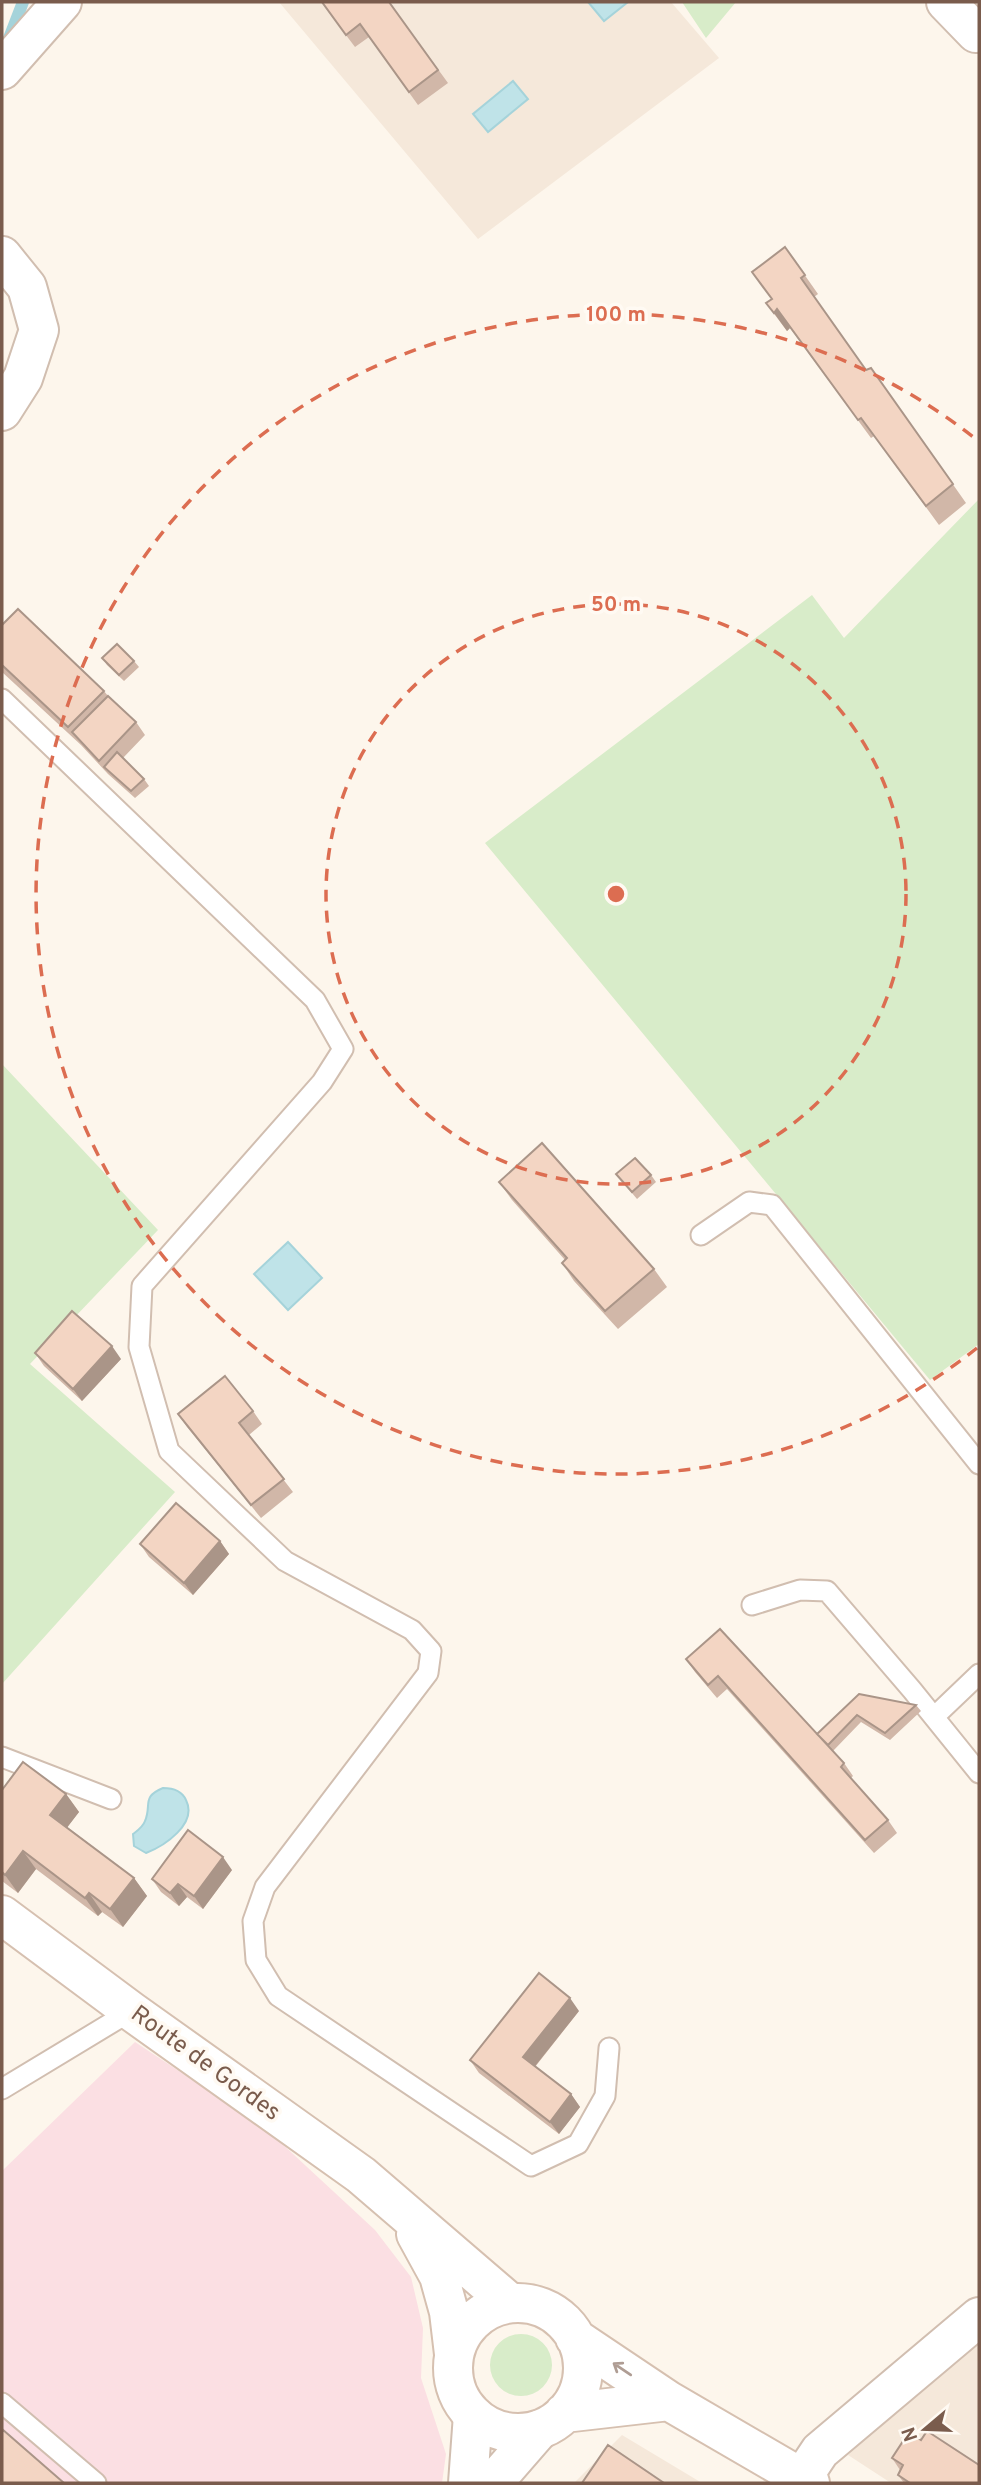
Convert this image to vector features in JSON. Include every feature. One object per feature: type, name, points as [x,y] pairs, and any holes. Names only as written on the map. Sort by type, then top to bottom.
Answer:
[{"type":"street","points":[[2,70],[62,2]]},
{"type":"street","points":[[946,2],[976,33]]},
{"type":"street","points":[[2,257],[27,287],[39,330],[23,378],[2,411]]},
{"type":"street","name":"Route de Gordes","points":[[2,1914],[131,2011],[361,2175],[510,2303]]},
{"type":"street","name":"Route de Gordes","points":[[407,2216],[439,2276],[449,2312],[454,2354]]},
{"type":"street","points":[[493,2483],[551,2421],[576,2397],[582,2378],[582,2357],[567,2325],[555,2314],[525,2303],[510,2303],[490,2308],[474,2320],[461,2335],[454,2354],[453,2376],[460,2397],[473,2415],[492,2428],[516,2433],[551,2421],[669,2401]]},
{"type":"street","points":[[575,2338],[669,2401],[806,2481],[820,2451],[979,2317]]},
{"type":"street","points":[[468,2483],[473,2415]]},
{"type":"lane","points":[[2,699],[315,1000],[342,1049],[322,1082],[142,1286],[139,1347],[169,1451],[285,1561],[412,1630],[431,1651],[428,1674],[265,1887],[253,1921],[256,1960],[278,1996],[531,2166],[578,2144],[605,2096],[609,2048]]},
{"type":"lane","points":[[701,1235],[749,1202],[772,1205],[979,1464]]},
{"type":"lane","points":[[752,1605],[800,1590],[827,1591],[979,1773]]},
{"type":"lane","points":[[934,1717],[979,1674]]},
{"type":"lane","points":[[2,1757],[111,1799]]},
{"type":"lane","points":[[2,2089],[131,2011]]},
{"type":"lane","points":[[2,2403],[96,2483]]},
{"type":"shaded area","points":[[279,2],[671,2],[719,58],[478,239]]},
{"type":"shaded area","points":[[135,2042],[265,2128],[375,2230],[411,2277],[423,2328],[421,2378],[446,2454],[442,2483],[2,2483],[2,2171]]},
{"type":"shaded area","points":[[979,2335],[979,2483],[891,2483],[848,2455]]},
{"type":"shaded area","points":[[622,2435],[702,2483],[574,2483]]},
{"type":"green space","points":[[682,2],[736,2],[706,38]]},
{"type":"green space","points":[[979,499],[979,1344],[930,1380],[485,843],[812,595],[844,638]]},
{"type":"green space","points":[[2,1064],[158,1230],[30,1364],[175,1492],[2,1684]]},
{"type":"green space","points":[[521,2334],[543,2343],[552,2365],[543,2387],[521,2396],[499,2387],[490,2365],[499,2343]]},
{"type":"water","points":[[588,2],[628,2],[604,21]]},
{"type":"water","points":[[513,81],[528,99],[488,132],[473,114]]},
{"type":"water","points":[[288,1242],[322,1278],[288,1310],[254,1274]]},
{"type":"water","points":[[163,1788],[182,1794],[188,1809],[187,1817],[177,1833],[146,1853],[134,1846],[133,1834],[144,1823],[149,1798]]},
{"type":"building","points":[[322,2],[389,2],[438,70],[409,92],[360,24],[346,35]]},
{"type":"building","points":[[785,247],[805,275],[801,278],[866,370],[871,368],[953,484],[926,506],[861,418],[858,420],[777,309],[774,313],[766,303],[772,299],[752,272]]},
{"type":"building","points":[[18,609],[104,691],[68,727],[2,665],[2,625]]},
{"type":"building","points":[[117,644],[134,661],[119,675],[102,658]]},
{"type":"building","points":[[108,696],[136,722],[99,761],[72,732]]},
{"type":"building","points":[[117,752],[144,779],[131,791],[104,767]]},
{"type":"building","points":[[542,1143],[654,1269],[605,1311],[562,1263],[567,1258],[499,1182]]},
{"type":"building","points":[[635,1158],[651,1175],[632,1192],[616,1174]]},
{"type":"building","points":[[72,1311],[112,1346],[73,1389],[35,1353]]},
{"type":"building","points":[[225,1376],[253,1411],[239,1423],[284,1479],[251,1505],[178,1414]]},
{"type":"building","points":[[176,1503],[220,1541],[184,1583],[140,1544]]},
{"type":"building","points":[[720,1629],[844,1763],[841,1767],[888,1820],[865,1840],[718,1676],[708,1685],[686,1659]]},
{"type":"building","points":[[859,1694],[916,1705],[885,1733],[857,1715],[828,1745],[817,1734]]},
{"type":"building","points":[[23,1762],[66,1794],[50,1815],[134,1878],[110,1909],[89,1893],[85,1898],[23,1851],[5,1875],[2,1872],[2,1790]]},
{"type":"building","points":[[188,1830],[223,1857],[194,1896],[178,1884],[170,1893],[152,1879]]},
{"type":"building","points":[[539,1973],[570,1998],[523,2057],[571,2094],[550,2122],[470,2060]]},
{"type":"building","points":[[2,2429],[64,2483],[2,2483]]},
{"type":"building","points":[[927,2431],[979,2465],[979,2483],[910,2483],[898,2475],[903,2465],[892,2458],[909,2432],[921,2440]]},
{"type":"building","points":[[608,2445],[664,2483],[582,2483]]},
{"type":"waterway","points":[[8,41],[23,2]]}]
